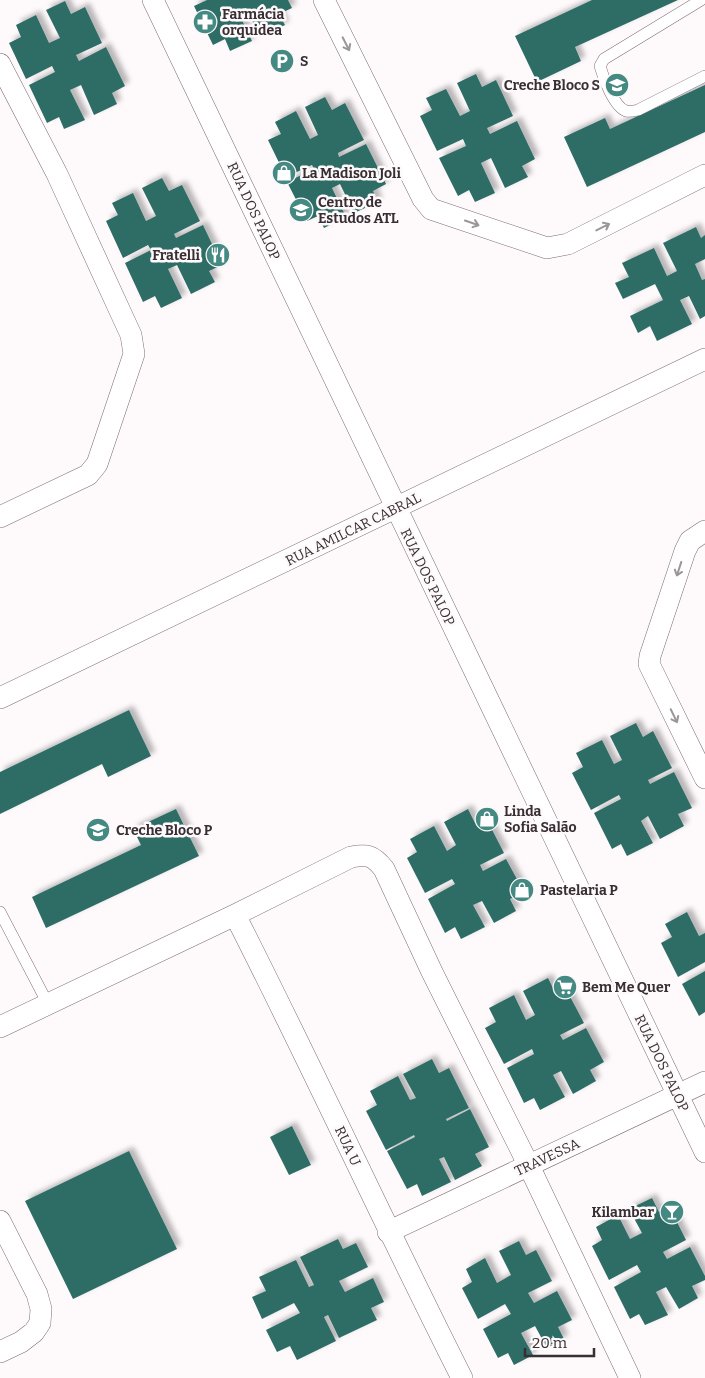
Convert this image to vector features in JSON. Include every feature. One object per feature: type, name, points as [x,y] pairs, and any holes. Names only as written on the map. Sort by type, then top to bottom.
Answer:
[{"type":"street","name":"RUA DOS PALOP","points":[[153,0],[705,1152]]},
{"type":"street","points":[[324,0],[423,199],[431,209],[547,248],[558,247],[568,244],[705,175]]},
{"type":"street","points":[[0,64],[57,174],[131,336],[134,354],[97,464],[92,471],[88,475],[0,517]]},
{"type":"street","name":"RUA AMILCAR CABRAL","points":[[0,698],[705,359]]},
{"type":"street","points":[[705,531],[690,541],[685,551],[649,664],[705,778]]},
{"type":"street","points":[[0,1027],[235,915],[351,857],[370,856],[384,868],[432,972],[529,1166],[630,1378]]},
{"type":"street","name":"RUA U","points":[[235,915],[286,1015],[388,1232],[462,1378]]},
{"type":"street","name":"TRAVESSA","points":[[388,1232],[705,1082]]},
{"type":"street","points":[[0,1221],[37,1294],[42,1309],[40,1323],[34,1332],[21,1342],[0,1352]]},
{"type":"lane","points":[[701,0],[604,59],[600,66],[603,78],[620,107],[627,111],[638,110],[705,76]]},
{"type":"lane","points":[[0,912],[48,1004]]},
{"type":"building","points":[[207,0],[288,0],[292,8],[279,14],[285,25],[260,37],[246,8],[238,12],[252,41],[230,51],[225,39],[213,45],[194,6]]},
{"type":"building","points":[[592,0],[678,0],[575,47],[581,61],[537,82],[515,36]]},
{"type":"building","points":[[65,1],[71,14],[85,7],[102,43],[76,55],[79,61],[106,47],[125,86],[112,93],[117,104],[94,115],[81,85],[70,90],[85,120],[64,129],[59,117],[47,123],[29,85],[55,72],[52,66],[26,79],[9,43],[21,37],[16,25],[36,15],[49,43],[60,38],[46,10]]},
{"type":"building","points":[[476,74],[482,87],[496,80],[513,116],[487,128],[490,134],[517,121],[535,159],[522,166],[528,177],[505,188],[491,158],[481,163],[495,193],[475,202],[469,190],[458,196],[439,158],[466,146],[463,139],[437,151],[420,116],[432,110],[426,98],[446,89],[460,116],[470,111],[457,83]]},
{"type":"building","points":[[705,85],[705,132],[587,187],[564,137],[605,118],[610,129]]},
{"type":"building","points":[[325,97],[332,110],[345,103],[364,140],[338,153],[339,157],[366,144],[386,184],[373,191],[378,202],[354,213],[340,184],[332,188],[346,217],[324,228],[318,216],[307,221],[287,182],[314,169],[312,165],[286,177],[268,140],[281,134],[275,122],[296,111],[310,139],[318,135],[305,107]]},
{"type":"building","points":[[162,178],[169,191],[182,185],[200,221],[174,234],[176,238],[203,225],[222,265],[209,271],[215,282],[191,294],[177,265],[168,269],[182,298],[161,308],[155,296],[143,302],[125,263],[151,250],[148,245],[123,258],[106,221],[118,215],[112,203],[133,193],[146,221],[156,216],[142,188]]},
{"type":"building","points":[[696,227],[701,238],[705,235],[705,259],[695,264],[702,280],[705,279],[705,316],[700,319],[689,296],[680,300],[692,324],[657,341],[650,326],[638,333],[630,316],[663,300],[655,284],[623,299],[615,283],[629,277],[622,263],[654,248],[667,276],[677,271],[663,243]]},
{"type":"building","points":[[129,710],[151,756],[108,777],[102,764],[0,814],[0,772]]},
{"type":"building","points":[[636,723],[643,737],[653,731],[672,768],[648,780],[650,784],[674,772],[692,808],[678,814],[684,826],[660,839],[648,816],[641,821],[653,843],[627,856],[621,844],[612,849],[594,813],[621,799],[619,795],[591,810],[572,773],[583,767],[576,753],[602,740],[614,764],[622,760],[610,736]]},
{"type":"building","points":[[176,809],[199,856],[46,928],[32,897],[141,845],[133,829]]},
{"type":"building","points":[[468,809],[475,823],[486,818],[504,853],[480,865],[483,871],[506,859],[524,892],[510,899],[516,911],[494,923],[482,901],[473,905],[485,927],[461,939],[455,927],[445,933],[428,899],[455,884],[452,879],[425,893],[407,858],[417,852],[410,839],[434,826],[447,851],[456,845],[444,822]]},
{"type":"building","points":[[687,912],[699,936],[705,933],[705,962],[678,977],[661,943],[672,937],[665,924]]},
{"type":"building","points":[[705,971],[705,1012],[699,1016],[682,984]]},
{"type":"building","points":[[548,978],[555,992],[565,987],[584,1023],[560,1035],[563,1040],[586,1028],[604,1062],[590,1070],[596,1081],[573,1094],[561,1071],[553,1075],[565,1097],[540,1110],[534,1098],[524,1103],[507,1068],[534,1054],[532,1049],[504,1064],[485,1028],[496,1022],[489,1008],[514,995],[526,1020],[535,1015],[523,991]]},
{"type":"building","points":[[432,1059],[439,1073],[449,1068],[469,1108],[446,1119],[447,1121],[470,1109],[489,1147],[475,1154],[482,1166],[455,1180],[444,1157],[439,1159],[451,1182],[422,1196],[417,1184],[407,1189],[387,1151],[415,1137],[414,1135],[386,1150],[366,1111],[377,1105],[370,1091],[398,1076],[410,1100],[416,1098],[403,1074]]},
{"type":"building","points":[[292,1126],[311,1165],[289,1175],[270,1137]]},
{"type":"building","points":[[129,1151],[177,1249],[73,1299],[25,1201]]},
{"type":"building","points":[[652,1198],[659,1212],[669,1206],[686,1240],[663,1252],[667,1259],[690,1247],[705,1276],[705,1280],[692,1286],[698,1298],[679,1309],[666,1287],[656,1292],[668,1315],[645,1325],[639,1314],[630,1319],[614,1287],[641,1272],[637,1265],[609,1280],[592,1246],[602,1240],[596,1227],[618,1215],[630,1239],[642,1233],[629,1209]]},
{"type":"building","points":[[338,1239],[343,1249],[356,1243],[368,1267],[339,1281],[345,1292],[373,1278],[384,1302],[371,1308],[377,1320],[339,1338],[328,1315],[324,1317],[336,1341],[297,1360],[290,1346],[277,1352],[266,1330],[300,1313],[294,1303],[262,1319],[252,1297],[266,1291],[259,1277],[296,1260],[309,1287],[314,1285],[300,1257]]},
{"type":"building","points":[[519,1241],[526,1255],[536,1250],[552,1281],[528,1293],[534,1303],[557,1291],[572,1320],[558,1327],[564,1339],[547,1348],[535,1326],[521,1333],[533,1355],[514,1365],[508,1353],[498,1358],[483,1329],[511,1314],[505,1304],[478,1319],[462,1288],[472,1282],[466,1269],[485,1258],[497,1283],[511,1275],[499,1251]]},
{"type":"place","name":"Farmácia orquidea","points":[[205,22]]},
{"type":"place","name":"S","points":[[282,61]]},
{"type":"place","name":"Creche Bloco S","points":[[617,85]]},
{"type":"place","name":"La Madison Joli","points":[[284,173]]},
{"type":"place","name":"Centro de Estudos ATL","points":[[301,210]]},
{"type":"place","name":"Fratelli","points":[[218,255]]},
{"type":"place","name":"Linda Sofia Salão","points":[[487,819]]},
{"type":"place","name":"Creche Bloco P","points":[[98,830]]},
{"type":"place","name":"Pastelaria P","points":[[522,890]]},
{"type":"place","name":"Bem Me Quer","points":[[565,987]]},
{"type":"place","name":"Kilambar","points":[[672,1212]]}]
